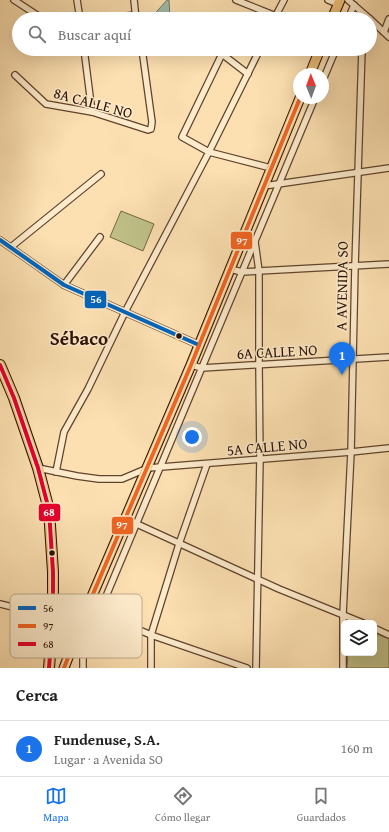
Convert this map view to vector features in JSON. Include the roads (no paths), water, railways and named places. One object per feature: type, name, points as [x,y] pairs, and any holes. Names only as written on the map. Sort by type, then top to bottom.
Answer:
[{"type":"highway","points":[[0,365],[14,398],[38,468],[49,510],[53,594]]},
{"type":"highway","points":[[48,668],[49,658]]},
{"type":"main road","points":[[335,12],[339,2]]},
{"type":"main road","points":[[312,68],[317,56]]},
{"type":"main road","points":[[94,594],[191,365],[298,104]]},
{"type":"main road","points":[[64,668],[68,658]]},
{"type":"street","points":[[14,0],[32,12]]},
{"type":"street","points":[[77,0],[79,12]]},
{"type":"street","points":[[134,0],[135,12]]},
{"type":"street","points":[[236,0],[264,12]]},
{"type":"street","points":[[278,12],[284,0]]},
{"type":"street","points":[[328,0],[339,2]]},
{"type":"street","points":[[348,0],[360,12]]},
{"type":"street","points":[[351,12],[354,5]]},
{"type":"street","points":[[384,32],[389,19]]},
{"type":"street","points":[[377,26],[389,37]]},
{"type":"street","points":[[85,56],[92,112]]},
{"type":"street","name":"8A CALLE NO","points":[[16,75],[46,104],[92,112],[148,130],[151,128],[152,122],[143,56]]},
{"type":"street","points":[[221,56],[182,137],[209,152],[271,168]]},
{"type":"street","points":[[225,56],[248,74]]},
{"type":"street","points":[[56,472],[64,432],[88,389],[125,312],[209,152],[257,56]]},
{"type":"street","points":[[328,68],[333,56]]},
{"type":"street","name":"A AVENIDA SO","points":[[343,668],[343,614],[351,452],[357,172],[362,56]]},
{"type":"street","points":[[106,594],[313,104]]},
{"type":"street","points":[[264,186],[389,168]]},
{"type":"street","points":[[10,247],[101,174]]},
{"type":"street","points":[[64,285],[100,237]]},
{"type":"street","points":[[0,240],[64,285],[199,345]]},
{"type":"street","points":[[255,242],[259,271],[260,459],[256,668]]},
{"type":"street","points":[[230,269],[242,272],[389,264]]},
{"type":"street","name":"6A CALLE NO","points":[[191,365],[202,368],[389,358]]},
{"type":"street","name":"5A CALLE NO","points":[[38,468],[99,479],[122,479],[148,468],[389,448]]},
{"type":"street","points":[[151,668],[151,635],[179,544],[207,464]]},
{"type":"street","points":[[126,519],[258,579],[356,620]]},
{"type":"street","points":[[0,604],[10,607]]},
{"type":"street","points":[[377,629],[389,635]]},
{"type":"street","points":[[142,631],[247,668]]},
{"type":"place","name":"Fundenuse, S.A.","points":[[342,375]]},
{"type":"district","name":"Sébaco","points":[[79,338]]}]
